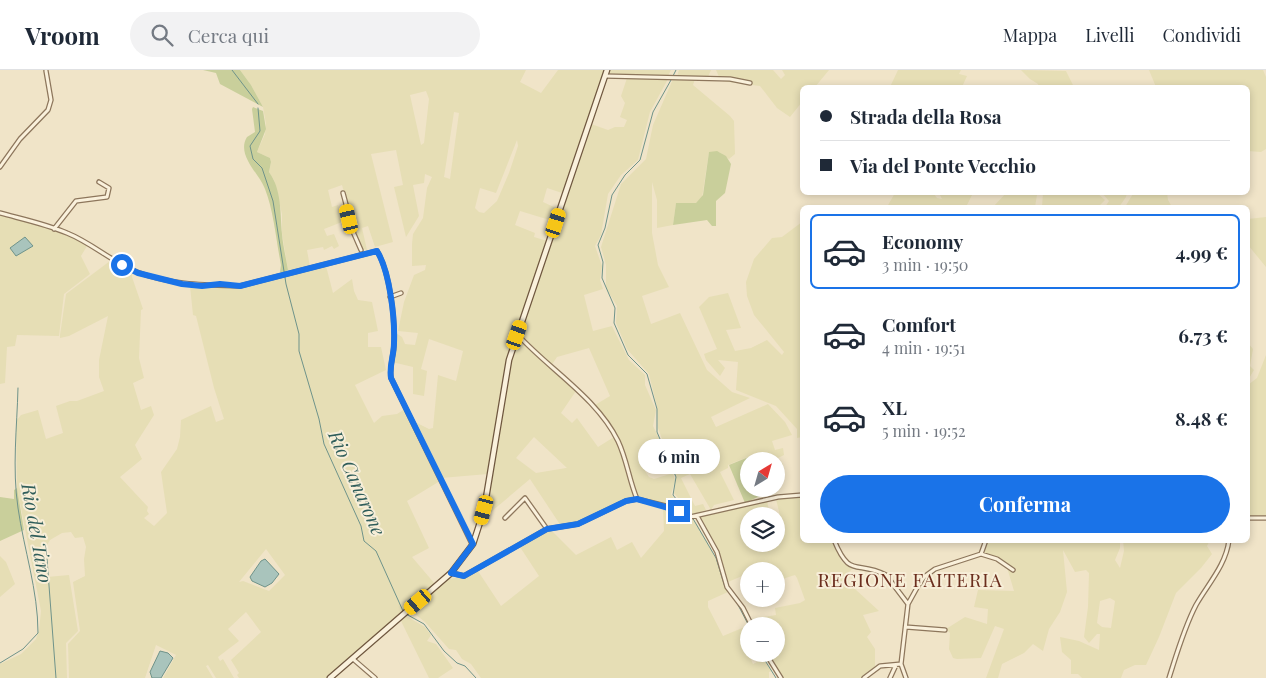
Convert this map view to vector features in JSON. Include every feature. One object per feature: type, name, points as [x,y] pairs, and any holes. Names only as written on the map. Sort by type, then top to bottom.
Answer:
[{"type":"main road","points":[[330,678],[451,573],[473,544],[484,510],[506,374],[517,335],[607,70]]},
{"type":"street","points":[[0,167],[20,139],[48,110],[51,100],[46,71]]},
{"type":"street","points":[[605,76],[730,79],[750,83]]},
{"type":"street","points":[[54,229],[76,201],[107,197],[109,188],[99,182]]},
{"type":"street","points":[[343,193],[354,234],[363,252]]},
{"type":"street","points":[[0,213],[66,233],[111,260],[138,273],[182,284],[240,286],[285,273],[311,269],[363,252],[379,252],[390,297],[394,343],[390,366],[391,378],[473,544]]},
{"type":"street","points":[[390,297],[401,293]]},
{"type":"street","points":[[517,335],[542,361],[591,403],[609,426],[624,455],[637,499]]},
{"type":"street","points":[[451,573],[464,576],[547,529],[578,524],[618,504],[637,499],[670,507],[693,516],[778,497],[800,495]]},
{"type":"street","points":[[505,518],[525,498],[547,529]]},
{"type":"street","points":[[693,516],[717,552],[727,587],[748,617]]},
{"type":"street","points":[[1250,518],[1266,518]]},
{"type":"street","points":[[835,543],[844,562],[852,567],[886,575],[908,604]]},
{"type":"street","points":[[981,554],[985,543]]},
{"type":"street","points":[[1169,678],[1183,635],[1196,606],[1227,555],[1229,543]]},
{"type":"street","points":[[906,678],[901,664],[908,604],[918,586],[930,572],[981,554],[998,559],[1013,570]]},
{"type":"street","points":[[906,627],[945,630]]},
{"type":"street","points":[[353,659],[375,678]]},
{"type":"street","points":[[771,662],[780,677]]},
{"type":"street","points":[[864,678],[880,666],[901,664]]},
{"type":"street","points":[[890,678],[896,665]]},
{"type":"shaded area","points":[[240,70],[526,70],[520,82],[541,93],[558,70],[604,70],[563,192],[547,188],[543,202],[556,208],[553,221],[520,211],[515,225],[535,233],[534,237],[547,241],[506,364],[488,474],[441,478],[415,422],[429,429],[433,428],[438,375],[456,381],[463,351],[429,339],[421,369],[427,371],[424,396],[413,394],[413,367],[392,362],[396,333],[402,337],[405,344],[415,345],[418,333],[398,331],[404,302],[414,275],[425,270],[426,265],[412,266],[412,244],[413,234],[423,218],[427,188],[432,177],[425,174],[424,183],[413,185],[419,216],[406,237],[394,187],[403,185],[396,150],[371,154],[393,242],[375,247],[368,226],[362,228],[367,250],[363,249],[355,231],[342,185],[328,190],[332,207],[338,205],[342,222],[324,229],[327,236],[334,234],[339,246],[334,249],[332,246],[324,250],[323,247],[307,250],[310,267],[288,270],[282,233],[282,214],[274,180],[269,172],[270,158],[257,152],[265,134],[266,124],[263,107]],"holes":[[[426,91],[429,99],[424,143],[421,145],[410,95]],[[454,112],[459,113],[450,179],[444,177]],[[517,140],[518,146],[497,201],[484,213],[479,212],[475,208],[480,188],[496,193]]]},
{"type":"shaded area","points":[[609,70],[671,70],[668,76],[608,75]]},
{"type":"shaded area","points":[[679,70],[711,70],[708,77],[677,76]]},
{"type":"shaded area","points":[[716,70],[773,70],[781,79],[785,75],[782,70],[829,70],[817,85],[800,85],[800,104],[790,117],[777,108],[760,86],[721,81]]},
{"type":"shaded area","points":[[898,70],[961,70],[959,74],[967,76],[963,85],[891,85]]},
{"type":"shaded area","points":[[1021,70],[1066,71],[1073,85],[1038,85]]},
{"type":"shaded area","points":[[1149,70],[1263,70],[1266,77],[1266,149],[1261,152],[1250,151],[1250,85],[1155,85]]},
{"type":"shaded area","points":[[627,78],[668,79],[650,112],[638,160],[621,175],[608,194],[601,235],[595,246],[602,266],[600,280],[603,289],[584,295],[593,331],[612,326],[629,360],[645,375],[645,385],[656,410],[653,426],[659,438],[658,441],[641,449],[638,454],[644,460],[645,471],[649,477],[654,479],[673,473],[675,481],[671,494],[682,511],[671,506],[642,500],[638,496],[621,444],[595,405],[610,396],[589,348],[557,357],[551,366],[521,334],[521,328],[591,124],[608,130],[615,127],[624,127],[627,120],[620,117],[625,103],[621,96]]},
{"type":"shaded area","points":[[673,79],[695,79],[693,85],[734,121],[735,154],[729,159],[719,152],[709,152],[702,198],[696,203],[676,203],[673,225],[657,228],[657,200],[652,182],[652,233],[658,265],[669,287],[642,296],[651,324],[680,313],[707,370],[732,392],[750,398],[711,417],[716,427],[768,404],[785,422],[792,435],[772,441],[775,450],[783,448],[784,452],[740,452],[740,460],[728,465],[728,468],[720,472],[734,500],[714,505],[711,510],[690,474],[681,478],[695,506],[703,504],[706,510],[692,515],[674,493],[676,477],[658,428],[657,407],[649,374],[627,349],[616,323],[617,306],[606,288],[606,265],[601,247],[621,184],[646,159],[653,125]]},
{"type":"shaded area","points":[[894,195],[935,195],[937,198],[942,199],[940,195],[972,195],[967,205],[888,205]]},
{"type":"shaded area","points":[[1004,195],[1037,195],[1035,205],[995,205]]},
{"type":"shaded area","points":[[1043,195],[1099,195],[1105,200],[1100,205],[1042,205]]},
{"type":"shaded area","points":[[1104,195],[1126,195],[1120,205],[1106,205],[1109,201]]},
{"type":"shaded area","points":[[1132,195],[1167,195],[1171,205],[1126,205]]},
{"type":"shaded area","points":[[0,214],[65,233],[87,246],[81,256],[90,274],[64,294],[59,336],[17,335],[15,346],[7,347],[5,383],[0,384]]},
{"type":"shaded area","points":[[1266,217],[1266,267],[1250,247],[1250,219]]},
{"type":"shaded area","points":[[800,224],[800,437],[797,438],[797,429],[776,406],[736,390],[738,362],[718,360],[725,368],[720,376],[706,360],[704,354],[717,349],[699,307],[709,297],[728,293],[741,328],[726,330],[735,351],[751,348],[767,340],[782,355],[784,352],[754,315],[747,296],[746,282],[754,259],[772,238],[782,237]]},
{"type":"shaded area","points":[[110,261],[132,272],[143,309],[141,310],[139,358],[144,378],[133,383],[141,410],[151,406],[154,415],[135,445],[142,459],[120,477],[148,507],[147,511],[149,514],[144,518],[154,526],[167,513],[161,472],[177,449],[181,420],[211,406],[216,422],[224,419],[214,388],[196,316],[193,315],[190,286],[239,287],[326,266],[333,293],[352,279],[358,300],[372,302],[378,331],[368,333],[368,347],[381,347],[386,370],[355,385],[374,423],[382,416],[397,414],[405,409],[440,481],[407,501],[429,548],[412,557],[435,584],[327,678],[239,678],[237,675],[239,673],[231,660],[261,632],[246,612],[228,629],[239,641],[218,657],[220,661],[223,659],[234,678],[216,678],[208,665],[206,666],[213,678],[163,678],[176,655],[156,645],[145,678],[69,678],[68,644],[80,631],[73,582],[85,576],[84,559],[86,547],[83,537],[75,538],[71,532],[62,533],[50,540],[45,549],[47,577],[69,575],[78,631],[66,643],[67,678],[0,678],[0,664],[21,654],[36,639],[41,611],[17,488],[16,421],[21,415],[38,410],[46,439],[63,433],[56,406],[104,391],[99,377],[99,360],[108,316],[69,336],[60,338],[66,294]],"holes":[[[266,549],[285,575],[269,591],[243,581],[239,582]]]},
{"type":"shaded area","points":[[520,341],[576,391],[561,413],[572,423],[577,418],[598,447],[614,437],[627,468],[633,498],[621,501],[581,521],[561,526],[530,479],[485,517],[510,364],[517,342]],"holes":[[[534,437],[567,468],[536,473],[516,458]]]},
{"type":"shaded area","points":[[1250,345],[1253,349],[1250,366]]},
{"type":"shaded area","points":[[1266,355],[1266,517],[1250,518],[1250,383],[1257,378]]},
{"type":"shaded area","points":[[1250,366],[1254,370],[1250,377]]},
{"type":"shaded area","points":[[800,496],[800,543],[833,543],[842,562],[852,569],[843,578],[879,611],[863,615],[871,632],[867,637],[875,649],[875,666],[862,678],[782,678],[772,662],[785,662],[785,617],[764,617],[776,615],[775,608],[800,603],[805,600],[797,578],[795,575],[785,578],[785,562],[740,562],[740,577],[728,582],[718,551],[700,518],[701,516],[740,507],[740,552],[785,552],[785,507],[778,507],[776,499]]},
{"type":"shaded area","points":[[767,501],[768,507],[741,507]]},
{"type":"shaded area","points":[[663,507],[688,519],[692,518],[698,526],[715,557],[728,592],[708,601],[708,607],[723,636],[740,629],[740,662],[752,662],[753,664],[765,662],[772,671],[769,672],[769,678],[481,678],[471,664],[462,659],[456,650],[449,649],[425,622],[411,611],[449,579],[468,576],[478,571],[501,606],[539,576],[520,547],[551,530],[576,555],[611,537],[617,550],[632,542],[641,558],[664,531]]},
{"type":"shaded area","points":[[986,543],[1120,543],[1115,560],[1120,568],[1124,551],[1123,543],[1208,543],[1207,546],[1212,554],[1176,593],[1146,665],[1135,665],[1124,670],[1121,678],[1082,678],[1078,674],[1071,674],[1071,660],[1062,652],[1060,637],[1079,641],[1099,650],[1100,634],[1097,634],[1089,643],[1084,637],[1088,607],[1089,573],[1086,570],[1075,572],[1063,550],[1067,592],[1060,612],[1049,629],[1043,651],[1033,644],[1024,653],[1002,664],[998,678],[986,678],[1004,629],[995,626],[981,658],[953,658],[949,649],[950,633],[946,629],[965,617],[987,624],[988,609],[974,607],[978,590],[1014,591],[1006,564],[984,554]],"holes":[[[1110,598],[1115,601],[1111,628],[1102,627],[1097,623],[1100,601]]]},
{"type":"shaded area","points":[[0,556],[6,562],[15,584],[0,597]]},
{"type":"shaded area","points":[[406,616],[425,627],[431,635],[427,641],[436,644],[453,668],[438,678],[429,678],[401,621]]},
{"type":"green space","points":[[203,70],[240,70],[263,107],[220,84],[216,73]]},
{"type":"green space","points":[[253,107],[263,111],[266,129],[257,152],[270,158],[269,172],[278,194],[282,238],[288,270],[283,273],[280,272],[281,265],[268,198],[244,150],[247,137],[255,132]]},
{"type":"green space","points":[[717,151],[726,156],[731,164],[725,193],[716,201],[716,226],[712,226],[707,220],[673,225],[676,203],[696,203],[703,195],[709,152]]},
{"type":"green space","points":[[740,460],[740,491],[729,465]]},
{"type":"green space","points":[[17,488],[24,530],[0,541],[0,497],[14,499],[14,490]]},
{"type":"green space","points":[[743,498],[756,498],[745,503]]},
{"type":"water","points":[[25,237],[33,246],[16,256],[10,248]]},
{"type":"water","points":[[265,559],[279,574],[272,583],[265,587],[252,581],[250,577],[261,561]]},
{"type":"water","points":[[160,651],[168,653],[173,658],[161,678],[152,678],[150,672]]},
{"type":"waterway","points":[[232,70],[258,104]]},
{"type":"waterway","points":[[673,76],[676,70]]},
{"type":"waterway","points":[[671,80],[653,112],[640,160],[625,175],[612,195],[605,228],[598,245],[603,262],[602,278],[615,308],[614,323],[628,355],[647,374],[657,409],[657,432],[676,477],[673,495],[689,515]]},
{"type":"waterway","name":"Rio Canarone","points":[[258,108],[260,131],[250,146],[253,159],[262,168],[273,201],[286,284],[299,334],[299,351],[319,419],[324,444],[361,526],[364,541],[376,551],[403,611]]},
{"type":"waterway","name":"Rio del Tano","points":[[0,663],[23,649],[38,633],[36,601],[16,493],[15,463],[18,388]]},
{"type":"waterway","points":[[692,517],[716,558],[725,587],[744,617]]},
{"type":"waterway","points":[[47,559],[56,678]]},
{"type":"waterway","name":"Rio Canarone","points":[[406,614],[424,624],[444,651],[457,663],[465,666],[476,678]]},
{"type":"waterway","points":[[766,662],[776,678]]},
{"type":"district","name":"REGIONE FAITERIA","points":[[910,580]]},
{"type":"route","points":[[122,265],[138,273],[182,284],[240,286],[278,274],[311,269],[365,252],[379,252],[394,316],[394,348],[390,366],[391,378],[473,544],[451,573],[464,576],[547,529],[578,524],[618,504],[633,499],[670,507],[679,511]]}]
